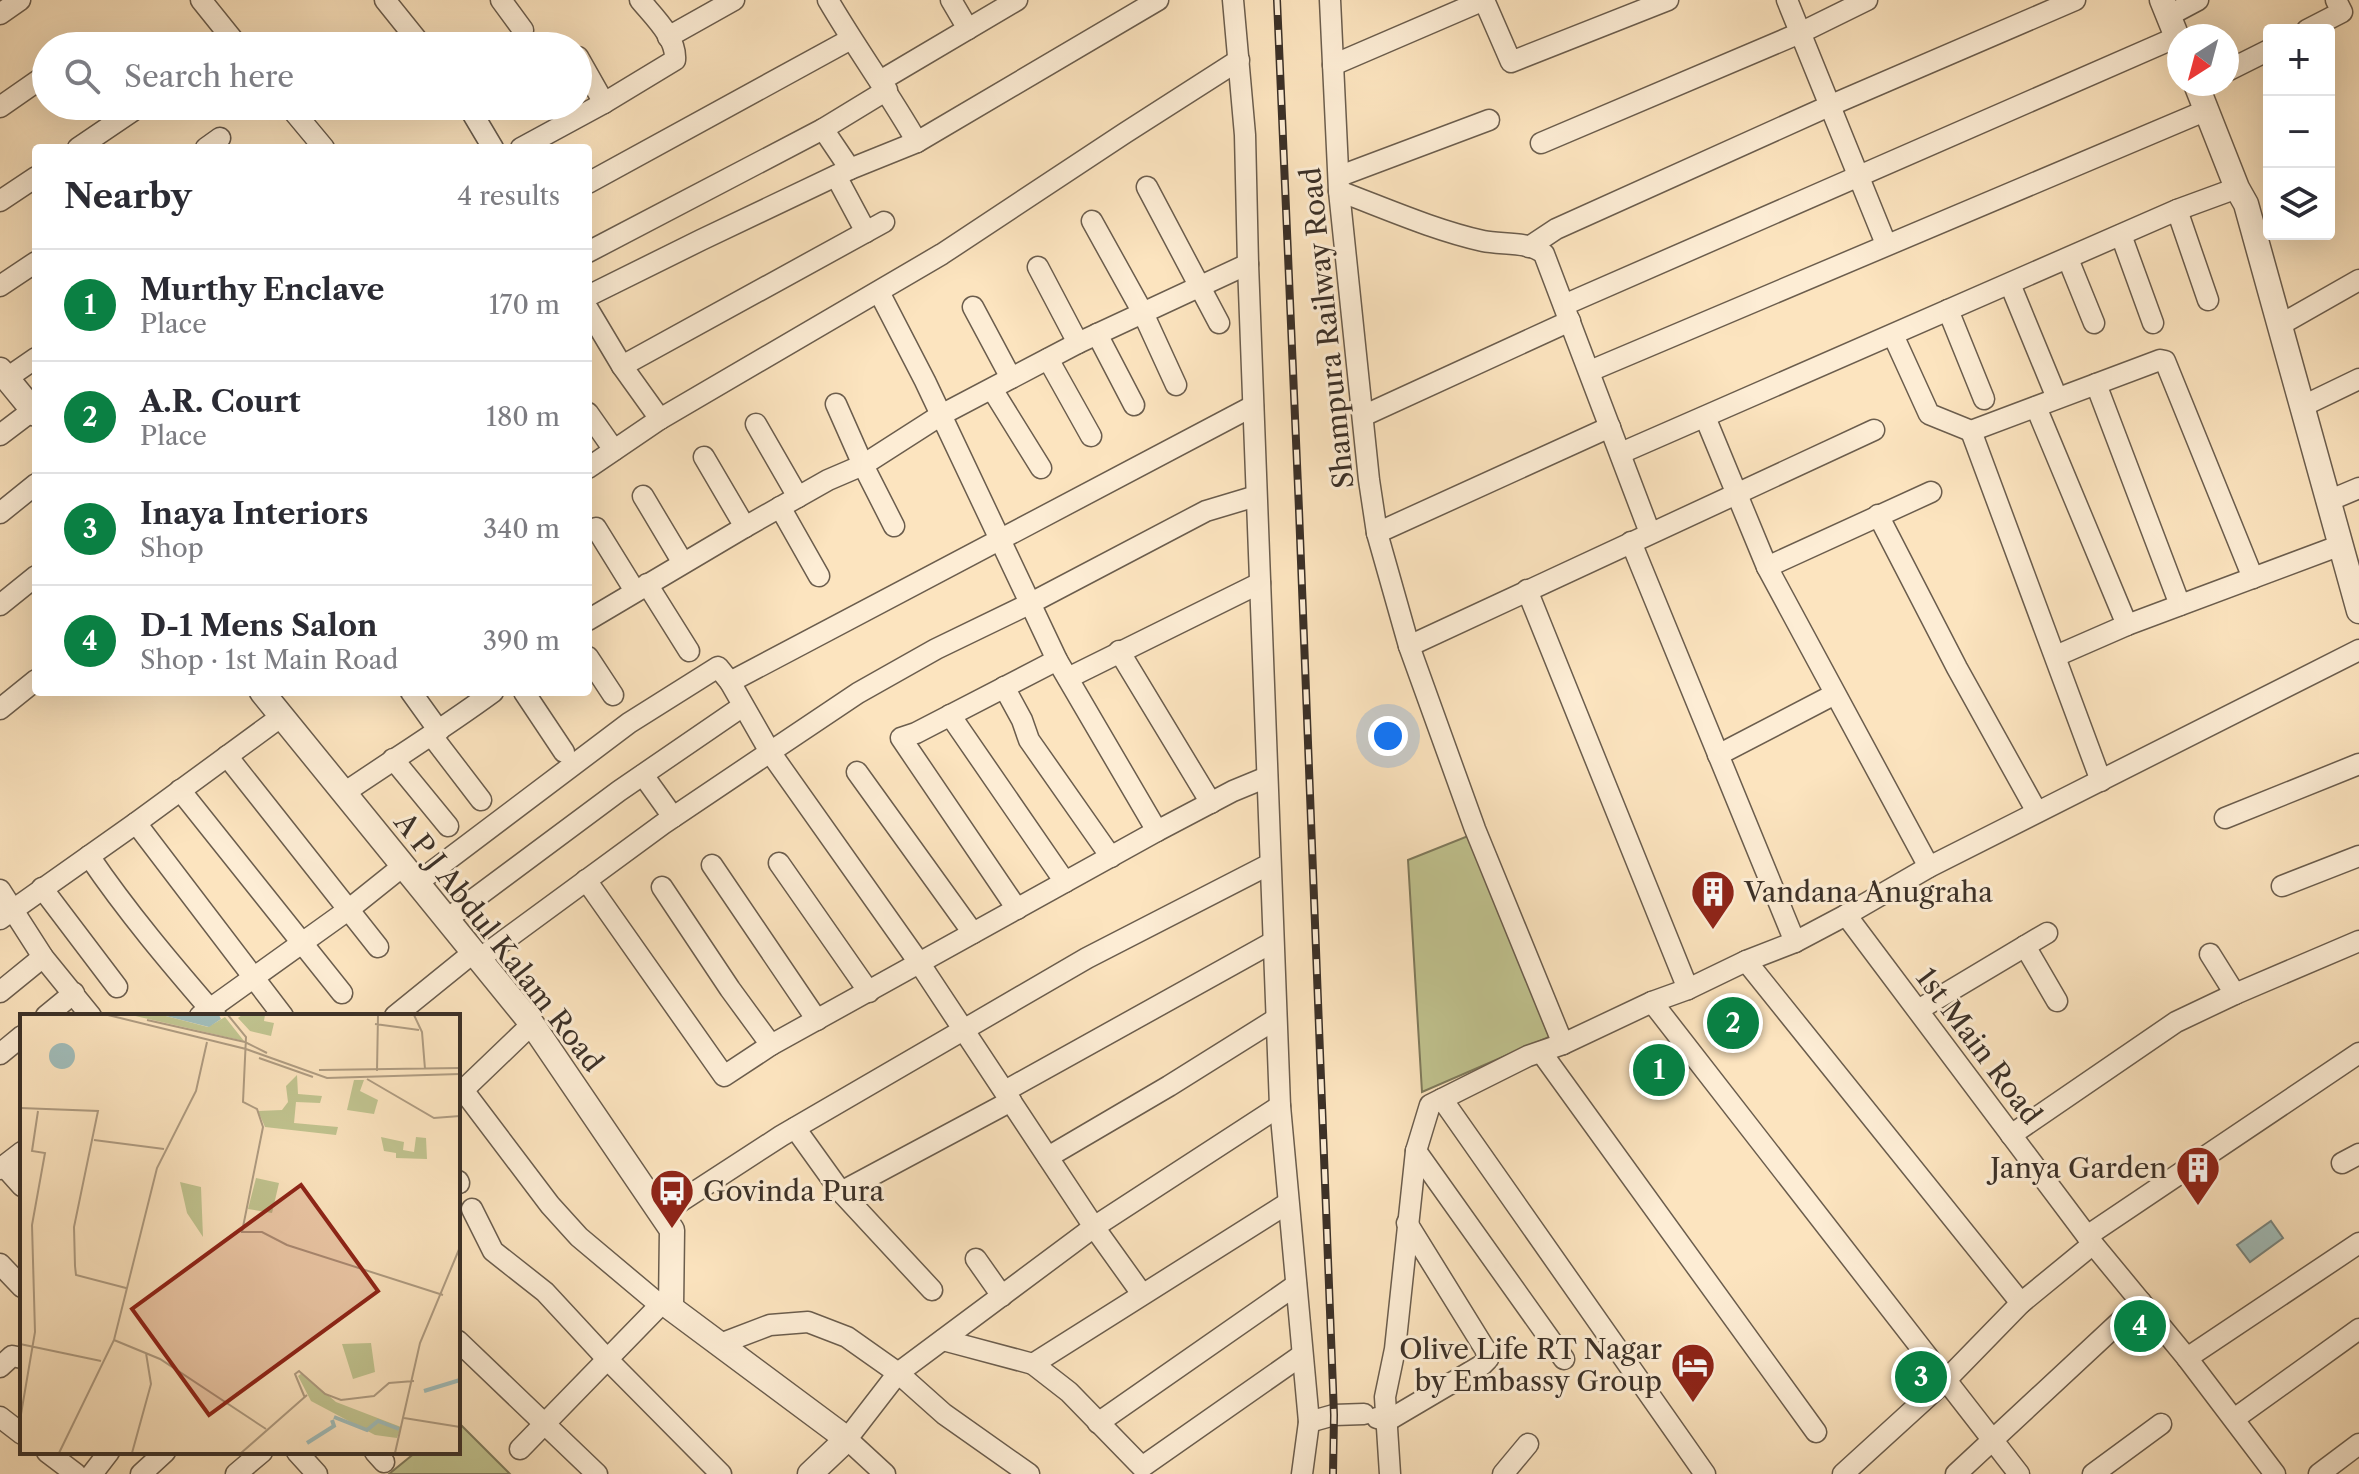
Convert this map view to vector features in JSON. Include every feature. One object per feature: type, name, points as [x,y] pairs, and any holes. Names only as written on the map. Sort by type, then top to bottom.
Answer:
[{"type":"street","points":[[0,14],[20,0]]},
{"type":"street","points":[[201,0],[227,32]]},
{"type":"street","points":[[385,0],[411,32]]},
{"type":"street","points":[[501,0],[523,30]]},
{"type":"street","points":[[592,110],[675,60],[676,54],[668,37],[640,0]]},
{"type":"street","points":[[668,37],[734,0]]},
{"type":"street","points":[[828,0],[917,142]]},
{"type":"street","points":[[951,0],[968,29]]},
{"type":"street","points":[[592,250],[823,129],[968,29],[1017,0]]},
{"type":"street","points":[[592,294],[843,173],[917,142],[1158,0]]},
{"type":"street","points":[[1233,0],[1245,135],[1280,1106],[1309,1422],[1302,1474]]},
{"type":"street","name":"Shampura Railway Road","points":[[1330,0],[1340,184],[1377,533],[1409,646],[1475,829],[1563,1044]]},
{"type":"street","points":[[1333,65],[1484,0],[1511,62],[1668,0]]},
{"type":"street","points":[[1787,0],[1886,244]]},
{"type":"street","points":[[1541,143],[1800,33],[1867,0]]},
{"type":"street","points":[[1529,247],[1556,229],[2075,0]]},
{"type":"street","points":[[2171,24],[2198,0]]},
{"type":"street","points":[[2319,24],[2342,12],[2336,0]]},
{"type":"street","points":[[1363,416],[1567,313],[2167,26]]},
{"type":"street","points":[[592,181],[851,39]]},
{"type":"street","points":[[2239,65],[2263,53]]},
{"type":"street","points":[[592,465],[660,419],[942,254],[1239,60]]},
{"type":"street","points":[[592,82],[604,103]]},
{"type":"street","points":[[0,107],[32,85]]},
{"type":"street","points":[[2202,96],[2246,204],[2328,501],[2348,553],[2359,611]]},
{"type":"street","points":[[1590,371],[2207,110]]},
{"type":"street","points":[[84,144],[119,120]]},
{"type":"street","points":[[301,120],[321,144]]},
{"type":"street","points":[[476,120],[491,144]]},
{"type":"street","points":[[528,144],[573,120]]},
{"type":"street","points":[[1340,184],[1489,120]]},
{"type":"street","points":[[622,366],[875,227],[843,173],[823,129]]},
{"type":"street","points":[[0,201],[32,180]]},
{"type":"street","points":[[1340,184],[1459,235],[1539,249],[1544,254],[1621,453],[1641,538],[1718,755],[1795,942]]},
{"type":"street","points":[[1147,187],[1219,323]]},
{"type":"street","points":[[1621,453],[2177,210],[2237,188]]},
{"type":"street","points":[[2177,210],[2208,300]]},
{"type":"street","points":[[1092,221],[1143,313],[1176,385]]},
{"type":"street","points":[[2121,235],[2153,323]]},
{"type":"street","points":[[2068,259],[2094,323]]},
{"type":"street","points":[[592,618],[828,480],[863,465],[941,415],[1078,343],[1248,264]]},
{"type":"street","points":[[0,286],[32,265]]},
{"type":"street","points":[[1038,267],[1078,343]]},
{"type":"street","points":[[2280,325],[2359,280]]},
{"type":"street","points":[[2010,284],[2057,398]]},
{"type":"street","points":[[879,292],[1062,669],[1157,831]]},
{"type":"street","points":[[973,307],[1011,378]]},
{"type":"street","points":[[1948,310],[1984,399]]},
{"type":"street","points":[[592,316],[622,366],[660,419]]},
{"type":"street","points":[[1097,334],[1134,405]]},
{"type":"street","points":[[1893,335],[1929,414],[1971,431],[2160,360],[2165,361],[2253,578]]},
{"type":"street","points":[[1048,359],[1091,436]]},
{"type":"street","points":[[32,360],[4,374],[32,409]]},
{"type":"street","points":[[2303,406],[2359,379]]},
{"type":"street","points":[[2096,384],[2180,605]]},
{"type":"street","points":[[992,389],[1041,468]]},
{"type":"street","points":[[836,404],[894,526]]},
{"type":"street","points":[[730,682],[1253,406]]},
{"type":"street","points":[[2036,407],[2127,625]]},
{"type":"street","points":[[0,435],[32,413]]},
{"type":"street","points":[[1705,417],[1767,567],[1929,867]]},
{"type":"street","points":[[592,419],[614,450]]},
{"type":"street","points":[[756,424],[819,576]]},
{"type":"street","points":[[1377,533],[1610,427]]},
{"type":"street","points":[[1409,646],[1874,430]]},
{"type":"street","points":[[1971,431],[2101,781]]},
{"type":"street","points":[[704,457],[745,527]]},
{"type":"street","points":[[0,513],[32,487]]},
{"type":"street","points":[[2328,501],[2359,488]]},
{"type":"street","points":[[1767,567],[1931,492]]},
{"type":"street","points":[[643,496],[683,563]]},
{"type":"street","points":[[398,1014],[673,817],[871,686],[936,649],[1206,511],[1256,496]]},
{"type":"street","points":[[1878,515],[1957,668],[2037,812]]},
{"type":"street","points":[[596,528],[689,651]]},
{"type":"street","points":[[2056,656],[2127,625],[2253,578],[2348,553]]},
{"type":"street","points":[[0,605],[32,579]]},
{"type":"street","points":[[1017,909],[901,738],[1004,687],[1119,651],[1260,583]]},
{"type":"street","points":[[1527,590],[1688,989]]},
{"type":"street","points":[[1390,1474],[1385,1397],[1395,1349],[1416,1151],[1430,1105],[1528,1056],[1563,1044],[1652,1002],[1795,942],[1929,867],[2359,650]]},
{"type":"street","points":[[1119,651],[1211,803]]},
{"type":"street","points":[[592,663],[613,695]]},
{"type":"street","points":[[89,856],[209,1014],[254,976],[348,910],[410,874],[629,723],[718,667],[730,682],[770,752],[920,964],[1094,1227],[1142,1294]]},
{"type":"street","points":[[0,709],[32,683]]},
{"type":"street","points":[[1004,687],[1029,740],[1111,857]]},
{"type":"street","points":[[1718,755],[1835,694]]},
{"type":"street","name":"A P J Abdul Kalam Road","points":[[267,696],[532,1024],[672,1230],[666,1300]]},
{"type":"street","points":[[413,696],[481,800]]},
{"type":"street","points":[[344,793],[436,734],[488,696]]},
{"type":"street","points":[[527,696],[564,752]]},
{"type":"street","points":[[447,919],[643,775],[743,706]]},
{"type":"street","points":[[950,715],[1065,882]]},
{"type":"street","points":[[6,914],[282,716]]},
{"type":"street","points":[[227,756],[378,947]]},
{"type":"street","points":[[393,759],[448,826]]},
{"type":"street","points":[[2225,818],[2359,764]]},
{"type":"street","points":[[857,772],[973,933]]},
{"type":"street","points":[[643,775],[673,817]]},
{"type":"street","points":[[586,880],[724,1076],[771,1045],[1157,831],[1267,777]]},
{"type":"street","points":[[180,790],[342,993]]},
{"type":"street","points":[[136,823],[282,1014]]},
{"type":"street","points":[[2282,886],[2359,856]]},
{"type":"street","points":[[779,863],[869,992]]},
{"type":"street","points":[[661,1214],[795,1128],[1087,958],[1270,864]]},
{"type":"street","points":[[712,865],[817,1020]]},
{"type":"street","points":[[662,887],[771,1045]]},
{"type":"street","points":[[42,888],[117,987]]},
{"type":"street","points":[[0,890],[6,914],[90,1014]]},
{"type":"street","name":"1st Main Road","points":[[1846,915],[2090,1240],[2187,1358],[2275,1474]]},
{"type":"street","points":[[1918,1010],[2047,933]]},
{"type":"street","points":[[2011,1135],[2176,1022],[2359,941]]},
{"type":"street","points":[[841,1192],[1273,942]]},
{"type":"street","points":[[2025,946],[2057,1001]]},
{"type":"street","points":[[2210,954],[2235,994]]},
{"type":"street","points":[[0,992],[43,957]]},
{"type":"street","points":[[1746,961],[2021,1303]]},
{"type":"street","points":[[48,1014],[74,993]]},
{"type":"street","points":[[1652,1002],[2019,1474]]},
{"type":"street","points":[[1048,1157],[1276,1019]]},
{"type":"street","points":[[532,1024],[461,1092],[579,1237],[847,1439],[885,1474]]},
{"type":"street","points":[[0,1054],[20,1038]]},
{"type":"street","points":[[1541,1052],[1816,1432]]},
{"type":"street","points":[[1843,1474],[1945,1381],[2021,1303],[2090,1240],[2359,1053]]},
{"type":"street","points":[[1442,1099],[1705,1474]]},
{"type":"street","points":[[810,1474],[847,1439],[898,1373],[1094,1227],[1280,1106]]},
{"type":"street","points":[[795,1128],[841,1192],[932,1290]]},
{"type":"street","points":[[1416,1151],[1564,1359]]},
{"type":"street","points":[[20,1154],[2,1168],[20,1184]]},
{"type":"street","points":[[1033,1364],[1288,1203]]},
{"type":"street","points":[[472,1209],[493,1251],[545,1292],[721,1474]]},
{"type":"street","points":[[1309,1422],[1334,1415],[1364,1414],[1387,1421],[1488,1359],[1485,1349],[1407,1223]]},
{"type":"street","points":[[2187,1358],[2359,1243]]},
{"type":"street","points":[[976,1259],[1002,1296]]},
{"type":"street","points":[[0,1264],[20,1285]]},
{"type":"street","points":[[1098,1423],[1296,1285]]},
{"type":"street","points":[[520,1449],[666,1300]]},
{"type":"street","points":[[1956,1474],[2141,1302]]},
{"type":"street","points":[[720,1344],[770,1325],[808,1322],[847,1337],[898,1373],[944,1414],[1029,1474]]},
{"type":"street","points":[[2234,1419],[2359,1329]]},
{"type":"street","points":[[943,1340],[1033,1364],[1069,1392],[1142,1467],[1302,1355]]},
{"type":"street","points":[[460,1343],[597,1474]]},
{"type":"street","points":[[0,1367],[12,1356],[20,1358]]},
{"type":"street","points":[[1364,1414],[1385,1397]]},
{"type":"street","points":[[0,1417],[20,1432]]},
{"type":"street","points":[[2093,1474],[2161,1424]]},
{"type":"street","points":[[1503,1474],[1528,1444]]},
{"type":"street","points":[[2319,1474],[2356,1446]]},
{"type":"street","points":[[50,1454],[76,1474]]},
{"type":"street","points":[[92,1474],[107,1454]]},
{"type":"street","points":[[141,1474],[163,1454]]},
{"type":"street","points":[[236,1474],[260,1454]]},
{"type":"street","points":[[299,1454],[317,1474]]},
{"type":"green space","points":[[1473,834],[1549,1037],[1422,1092],[1408,860]]},
{"type":"green space","points":[[460,1424],[510,1474],[389,1474],[414,1454],[460,1454]]},
{"type":"water","points":[[2271,1221],[2283,1238],[2250,1262],[2237,1245]]},
{"type":"railway","points":[[1277,0],[1334,1415],[1333,1474]]},
{"type":"place","name":"Vandana Anugraha","points":[[1713,931]]},
{"type":"place","name":"A.R. Court","points":[[1733,1023]]},
{"type":"place","name":"Murthy Enclave","points":[[1659,1070]]},
{"type":"place","name":"Janya Garden","points":[[2198,1207]]},
{"type":"place","name":"Govinda Pura","points":[[672,1230]]},
{"type":"place","name":"D-1 Mens Salon","points":[[2140,1326]]},
{"type":"place","name":"Inaya Interiors","points":[[1921,1377]]},
{"type":"place","name":"Olive Life RT Nagar by Embassy Group","points":[[1693,1404]]}]
